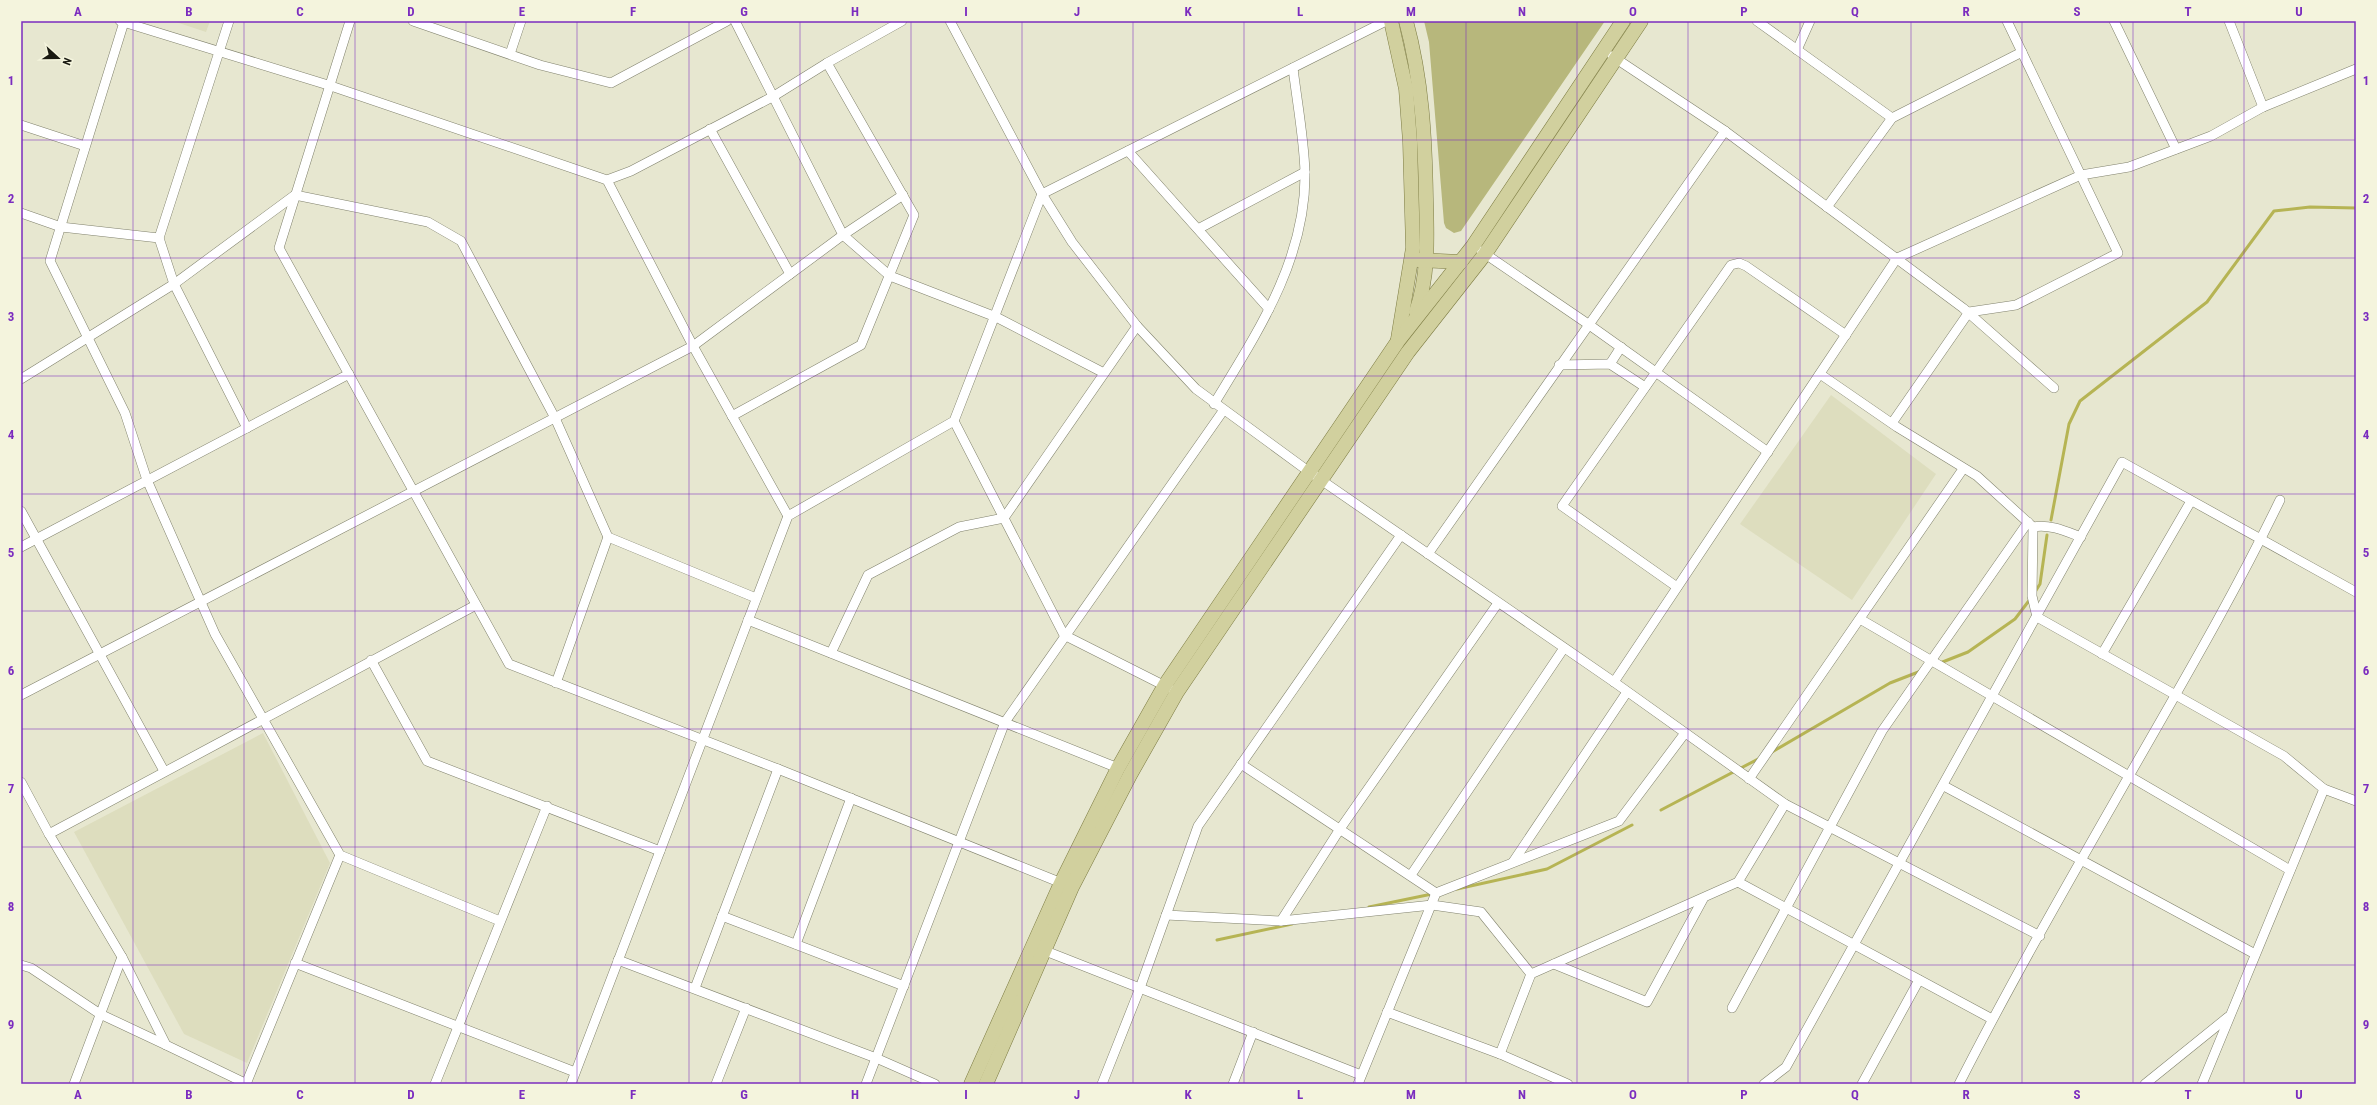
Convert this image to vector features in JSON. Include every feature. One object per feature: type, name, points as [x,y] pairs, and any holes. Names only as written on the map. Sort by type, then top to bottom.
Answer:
[{"type":"main road","points":[[1391,21],[1406,96],[1410,142],[1412,260],[1398,341],[1395,372]]},
{"type":"main road","points":[[1406,21],[1420,87],[1425,141],[1427,259],[1423,288],[1414,320],[1408,352]]},
{"type":"main road","points":[[986,1084],[1022,986],[1118,768],[1314,475],[1398,341],[1473,246],[1623,21]]},
{"type":"main road","points":[[1314,475],[1485,254],[1641,21]]},
{"type":"main road","points":[[1412,260],[1427,259],[1446,263],[1461,262]]},
{"type":"main road","points":[[971,1084],[1022,986],[1043,950],[1067,885],[1130,775],[1171,688]]},
{"type":"street","points":[[230,21],[159,238],[174,284],[247,428]]},
{"type":"street","points":[[350,21],[328,85],[279,248],[509,664],[703,739],[1067,885]]},
{"type":"street","points":[[413,21],[434,24],[540,65],[611,83],[727,21]]},
{"type":"street","points":[[510,54],[521,21]]},
{"type":"street","points":[[735,21],[843,235],[890,276],[996,317],[1104,373]]},
{"type":"street","points":[[500,921],[340,855],[215,634],[199,602],[147,480],[125,414],[50,261],[122,22],[219,53],[328,85],[606,180],[631,171],[774,96],[827,63],[902,21]]},
{"type":"street","points":[[950,21],[1042,194],[1072,242],[1137,326],[1196,389],[1223,411],[1614,682],[1785,804],[2040,936]]},
{"type":"street","points":[[570,1084],[576,1072],[788,516],[954,421],[996,317],[1042,194],[1386,21]]},
{"type":"street","points":[[1757,21],[1892,118]]},
{"type":"street","points":[[1797,50],[1810,21]]},
{"type":"street","points":[[1892,423],[1970,312],[2016,305],[2118,253],[2007,21]]},
{"type":"street","points":[[2114,21],[2176,149]]},
{"type":"street","points":[[2229,21],[2263,107]]},
{"type":"street","points":[[1604,51],[1725,131],[1970,312],[2054,388]]},
{"type":"street","points":[[1828,207],[1892,118],[2022,52]]},
{"type":"street","points":[[732,416],[861,345],[914,215],[827,63]]},
{"type":"street","points":[[1214,404],[1263,323],[1295,251],[1304,197],[1305,172],[1294,68]]},
{"type":"street","points":[[1614,682],[1897,258],[2081,175],[2129,167],[2212,136],[2263,107],[2356,69]]},
{"type":"street","points":[[21,125],[85,146]]},
{"type":"street","points":[[710,129],[790,274]]},
{"type":"street","points":[[1428,554],[1559,365],[1725,131]]},
{"type":"street","points":[[1128,151],[1269,309]]},
{"type":"street","points":[[1198,229],[1305,172]]},
{"type":"street","points":[[606,180],[693,346],[788,516]]},
{"type":"street","points":[[21,379],[174,284],[295,195],[428,222],[461,241],[555,418],[608,537],[756,598]]},
{"type":"street","points":[[21,695],[693,346],[843,235],[903,195]]},
{"type":"street","points":[[21,213],[61,226],[159,238]]},
{"type":"street","points":[[1473,246],[1621,347],[1768,452]]},
{"type":"street","points":[[1678,587],[1562,506],[1731,265],[1739,263],[1846,335]]},
{"type":"street","points":[[831,653],[868,575],[959,527],[1004,518],[1137,326]]},
{"type":"street","points":[[1610,364],[1621,347]]},
{"type":"street","points":[[1559,365],[1610,364],[1645,387]]},
{"type":"street","points":[[21,547],[349,374]]},
{"type":"street","points":[[1820,374],[1892,423],[1963,469],[1977,476],[2030,524],[2061,529],[2081,537]]},
{"type":"street","points":[[866,1084],[1005,722],[1064,635],[1223,411]]},
{"type":"street","points":[[954,421],[1064,635],[1171,688]]},
{"type":"street","points":[[1764,1084],[1786,1067],[1944,786],[2122,462],[2356,592]]},
{"type":"street","points":[[1750,779],[1963,469]]},
{"type":"street","points":[[1959,1084],[1992,1019],[2129,776],[2176,697],[2261,540],[2280,500]]},
{"type":"street","points":[[2102,654],[2191,501]]},
{"type":"street","points":[[21,511],[164,771]]},
{"type":"street","points":[[2030,524],[2032,596],[2037,617],[2176,697],[2284,756],[2324,789],[2356,801]]},
{"type":"street","points":[[1732,1008],[1882,731],[1931,660],[2030,524]]},
{"type":"street","points":[[1102,1084],[1140,988],[1198,826],[1400,535]]},
{"type":"street","points":[[556,682],[608,537]]},
{"type":"street","points":[[1281,921],[1340,829],[1498,603]]},
{"type":"street","points":[[48,834],[476,605]]},
{"type":"street","points":[[1860,618],[2290,870]]},
{"type":"street","points":[[748,620],[1118,768]]},
{"type":"street","points":[[1411,875],[1564,648]]},
{"type":"street","points":[[371,660],[427,761],[547,806],[660,851]]},
{"type":"street","points":[[1513,862],[1627,692]]},
{"type":"street","points":[[1358,1084],[1436,893],[1618,821],[1685,733]]},
{"type":"street","points":[[1241,764],[1411,875],[1436,893]]},
{"type":"street","points":[[695,988],[778,769]]},
{"type":"street","points":[[21,782],[48,834],[122,957],[166,1045]]},
{"type":"street","points":[[1944,786],[2255,954]]},
{"type":"street","points":[[2202,1084],[2324,789]]},
{"type":"street","points":[[796,944],[851,798]]},
{"type":"street","points":[[1500,1054],[1530,974],[1703,899],[1738,882],[1785,804]]},
{"type":"street","points":[[435,1084],[547,806]]},
{"type":"street","points":[[22,964],[100,1014],[246,1084],[340,855]]},
{"type":"street","points":[[1738,882],[1992,1019]]},
{"type":"street","points":[[1554,964],[1647,1002],[1703,899]]},
{"type":"street","points":[[1166,916],[1281,921],[1432,905],[1481,912],[1530,974]]},
{"type":"street","points":[[722,916],[904,986]]},
{"type":"street","points":[[1043,950],[1361,1075]]},
{"type":"street","points":[[74,1084],[122,957]]},
{"type":"street","points":[[618,960],[876,1058],[935,1084]]},
{"type":"street","points":[[295,963],[576,1072]]},
{"type":"street","points":[[1862,1084],[1919,980]]},
{"type":"street","points":[[716,1084],[746,1008]]},
{"type":"street","points":[[1387,1012],[1500,1054],[1568,1084]]},
{"type":"street","points":[[2145,1084],[2229,1016]]},
{"type":"street","points":[[1233,1084],[1253,1032]]},
{"type":"shaded area","points":[[173,21],[210,21],[206,32]]},
{"type":"shaded area","points":[[1831,395],[1936,474],[1852,600],[1740,524]]},
{"type":"shaded area","points":[[263,733],[330,863],[247,1063],[184,1034],[74,832]]},
{"type":"green space","points":[[1424,21],[1605,21],[1461,231],[1454,233],[1446,228],[1444,223],[1429,42]]},
{"type":"waterway","points":[[2051,520],[2069,424],[2080,401],[2207,302],[2274,211],[2310,207],[2356,208]]},
{"type":"waterway","points":[[2035,592],[2040,584],[2047,535]]},
{"type":"waterway","points":[[1940,663],[1968,652],[2015,619],[2031,598]]},
{"type":"waterway","points":[[1772,752],[1890,683],[1921,671]]},
{"type":"waterway","points":[[1661,810],[1760,758]]},
{"type":"waterway","points":[[1457,889],[1547,869],[1632,825]]},
{"type":"waterway","points":[[1369,907],[1432,894]]},
{"type":"waterway","points":[[1217,940],[1292,924]]}]
